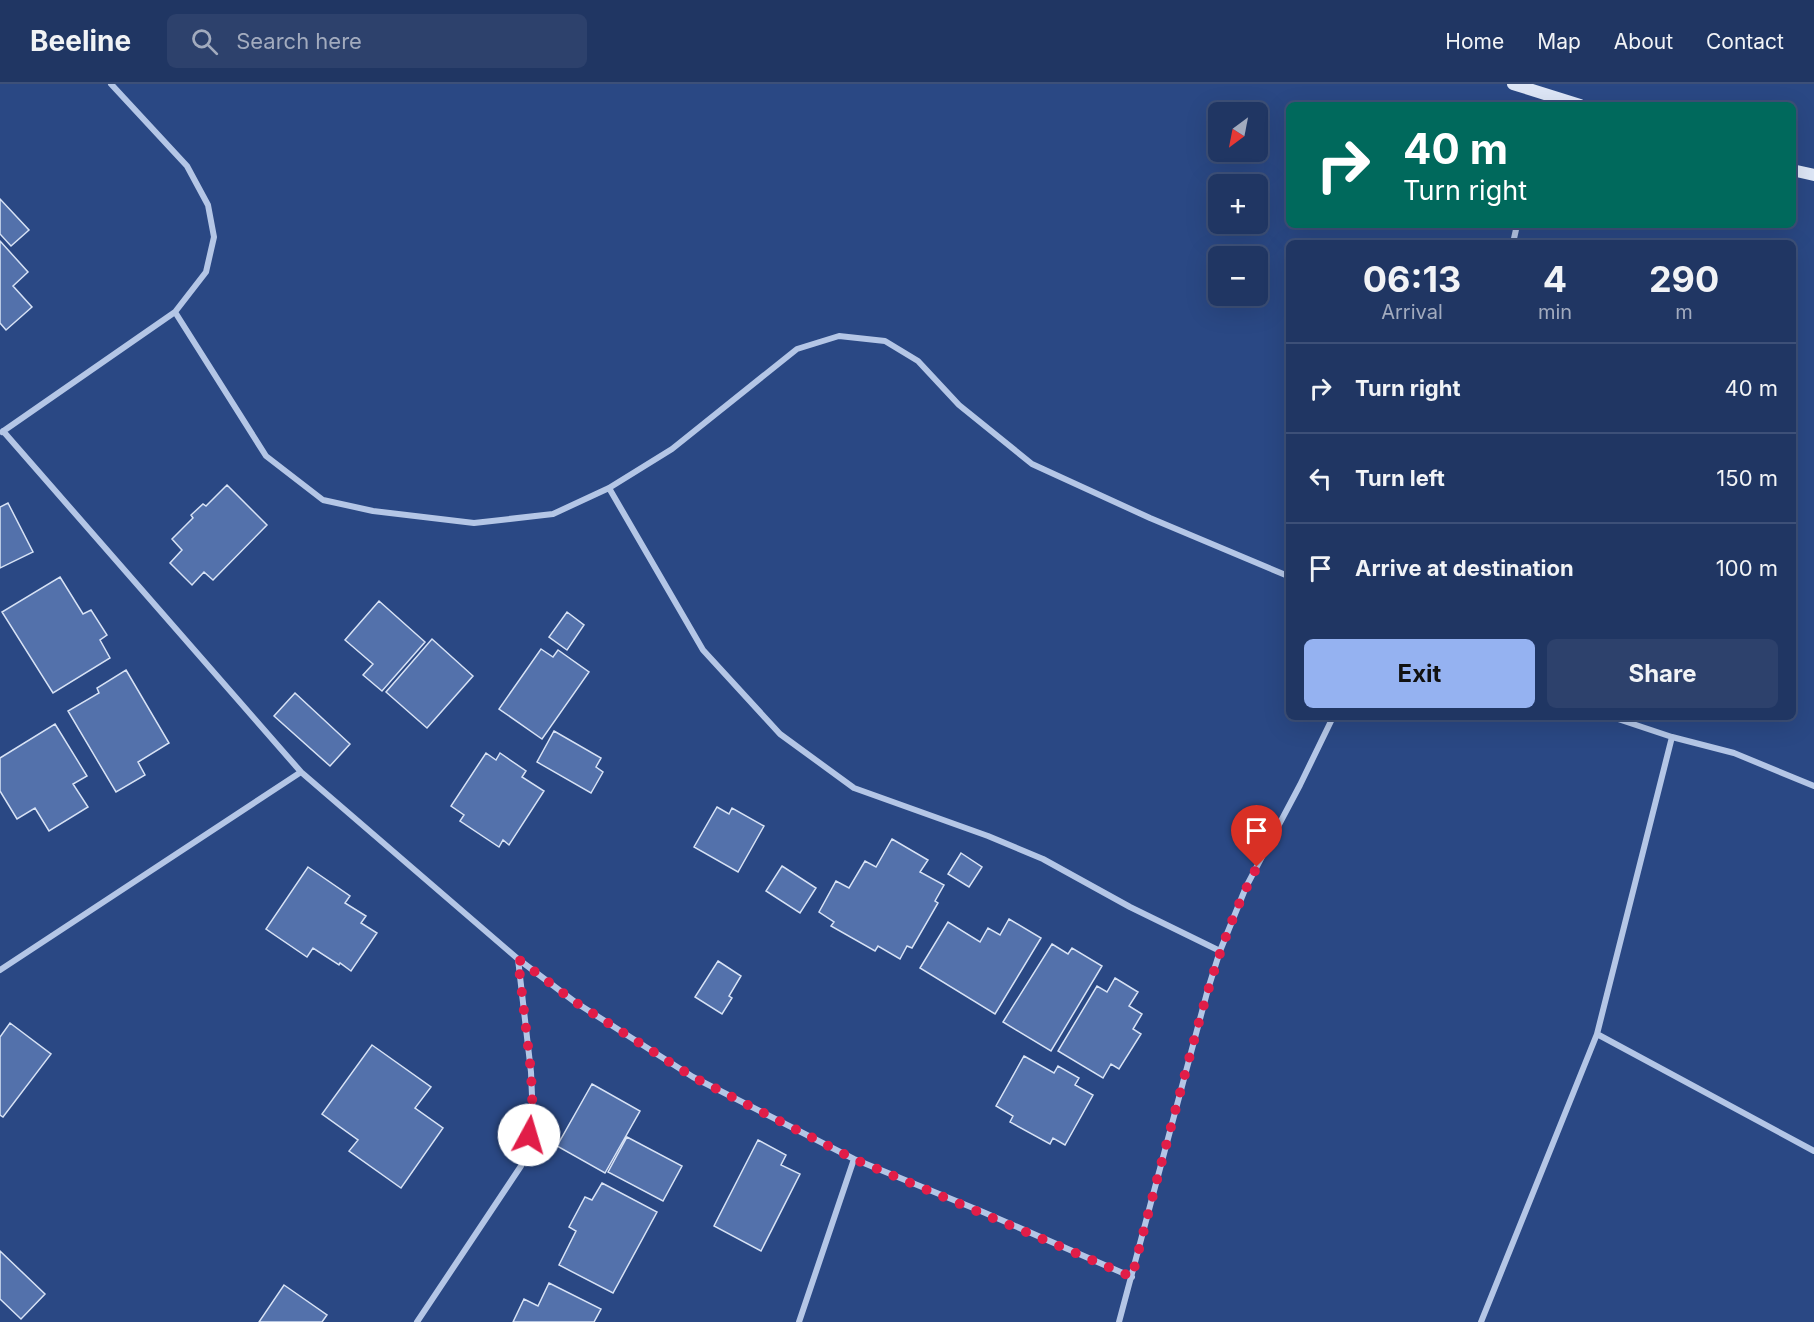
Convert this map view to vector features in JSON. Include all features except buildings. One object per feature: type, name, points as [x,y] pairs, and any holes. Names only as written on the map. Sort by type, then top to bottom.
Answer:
[{"type":"street","points":[[111,84],[187,166],[208,205],[214,237],[206,272],[175,312],[2,432],[301,772],[518,959],[575,1002],[693,1077],[854,1159],[1132,1277]]},
{"type":"street","points":[[1513,84],[1547,100]]},
{"type":"street","points":[[1796,171],[1814,175]]},
{"type":"street","points":[[175,312],[266,456],[323,500],[373,511],[474,523],[552,514],[609,489],[672,449],[797,349],[838,336],[885,342],[918,361],[959,405],[1032,464],[1150,519],[1286,575]]},
{"type":"street","points":[[609,489],[703,650],[780,734],[854,788],[988,836],[1043,859],[1130,907],[1220,951]]},
{"type":"street","points":[[1119,1322],[1220,951],[1246,887],[1332,720]]},
{"type":"street","points":[[1621,720],[1672,737],[1734,753],[1814,786]]},
{"type":"street","points":[[1481,1322],[1597,1034],[1672,737]]},
{"type":"street","points":[[0,969],[301,772]]},
{"type":"street","points":[[417,1322],[521,1166],[533,1119],[531,1072],[518,959]]},
{"type":"street","points":[[1597,1034],[1814,1150]]},
{"type":"street","points":[[799,1322],[854,1159]]},
{"type":"route","points":[[529,1135],[533,1119],[531,1072],[518,959],[575,1002],[693,1077],[854,1159],[1132,1277],[1208,989],[1220,951],[1246,887],[1257,867]]}]
